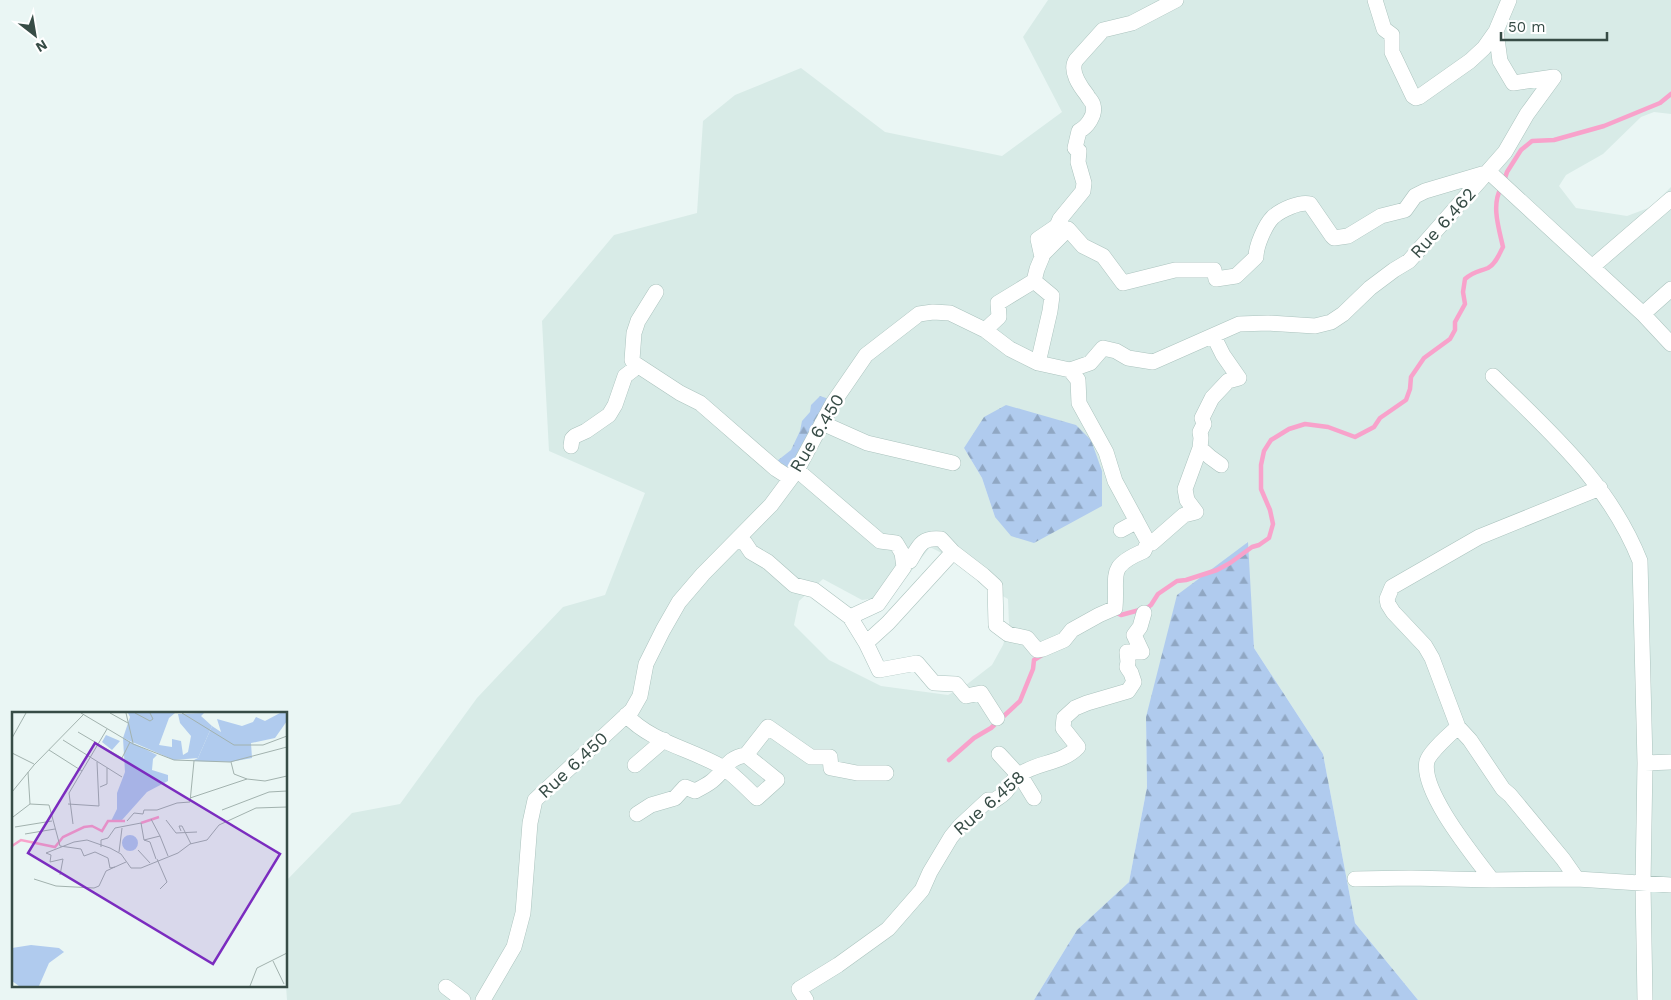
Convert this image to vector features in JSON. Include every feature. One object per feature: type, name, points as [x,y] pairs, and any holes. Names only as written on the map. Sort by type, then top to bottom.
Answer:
[{"type":"street","points":[[1043,254],[1038,240],[1057,226],[1060,219],[1083,192],[1084,184],[1078,162],[1079,151],[1075,148],[1075,144],[1079,131],[1086,128],[1089,123],[1093,112],[1093,105],[1078,82],[1073,64],[1103,30],[1132,23],[1176,0]]},
{"type":"street","points":[[1375,0],[1384,29],[1392,35],[1392,52],[1416,98],[1419,98],[1470,61],[1484,48],[1496,31],[1509,0]]},
{"type":"street","name":"Rue 6.462","points":[[1070,370],[1090,363],[1103,348],[1116,351],[1128,358],[1153,362],[1239,324],[1268,322],[1315,326],[1331,322],[1344,314],[1370,288],[1409,261],[1504,152],[1527,114],[1554,78],[1514,84],[1500,61],[1496,31]]},
{"type":"street","points":[[1148,542],[1114,481],[1106,452],[1080,402],[1078,380],[1070,370],[1038,363],[1010,349],[985,330],[999,317],[998,303],[1034,281],[1043,254],[1068,229],[1083,246],[1103,256],[1123,283],[1174,270],[1214,270],[1216,279],[1236,276],[1256,257],[1256,248],[1260,238],[1273,217],[1294,205],[1310,204],[1332,236],[1334,238],[1341,238],[1348,236],[1382,216],[1405,210],[1415,196],[1488,172],[1643,314],[1671,344]]},
{"type":"street","points":[[1592,267],[1671,199]]},
{"type":"street","points":[[1034,281],[1052,296],[1038,363]]},
{"type":"street","points":[[1643,314],[1671,289]]},
{"type":"street","points":[[656,292],[638,321],[634,333],[632,360],[638,366],[700,403],[770,463],[794,474],[880,541],[896,543],[910,561],[922,542],[933,538],[941,539],[953,552],[995,586],[996,625],[1008,634],[1027,638],[1037,650],[1064,640],[1072,630],[1115,608],[1117,590],[1115,576],[1118,567],[1130,557],[1144,551],[1148,542]]},
{"type":"street","name":"Rue 6.450","points":[[483,1000],[514,947],[523,914],[530,822],[535,800],[632,710],[640,696],[646,664],[679,602],[703,574],[771,505],[786,486],[833,403],[866,355],[919,314],[933,312],[950,313],[985,330]]},
{"type":"street","points":[[1148,542],[1152,543],[1184,515],[1201,510],[1187,500],[1185,489],[1200,448],[1200,432],[1204,424],[1202,418],[1212,398],[1228,381],[1239,378],[1218,345],[1215,339],[1216,334]]},
{"type":"street","points":[[571,446],[572,439],[575,436],[586,431],[609,415],[615,405],[625,376],[638,366]]},
{"type":"street","points":[[1493,376],[1566,447],[1600,488],[1632,540],[1640,561],[1645,763],[1642,884],[1645,1000]]},
{"type":"street","points":[[822,424],[867,443],[953,463]]},
{"type":"street","points":[[1200,448],[1221,465]]},
{"type":"street","points":[[1576,879],[1563,859],[1510,794],[1503,789],[1470,740],[1458,727],[1432,658],[1425,646],[1393,612],[1387,599],[1392,587],[1479,537],[1600,488]]},
{"type":"street","points":[[1121,530],[1132,524],[1136,519]]},
{"type":"street","points":[[736,542],[742,541],[751,552],[768,562],[794,585],[814,590],[850,617],[866,643],[878,670],[917,662],[934,683],[956,684],[966,696],[981,693],[997,718]]},
{"type":"street","points":[[866,643],[888,623],[953,552]]},
{"type":"street","points":[[850,617],[878,604],[904,567],[902,553]]},
{"type":"street","name":"Rue 6.458","points":[[806,1000],[799,989],[838,965],[888,929],[922,890],[930,872],[951,837],[960,826],[988,800],[995,800],[1007,790],[1010,783],[1017,776],[1029,769],[1064,757],[1078,747],[1063,728],[1064,718],[1070,711],[1087,703],[1128,691],[1134,682],[1131,672],[1127,667],[1127,652],[1142,652],[1134,635],[1140,627],[1144,613]]},
{"type":"street","points":[[626,715],[664,740],[723,768],[757,798],[777,780],[746,756],[736,757],[723,768],[713,780],[695,791],[685,788],[675,798],[651,805],[637,814]]},
{"type":"street","points":[[746,756],[753,744],[768,727],[811,757],[830,757],[831,768],[858,780],[886,773]]},
{"type":"street","points":[[1458,727],[1445,738],[1428,760],[1427,774],[1433,793],[1451,824],[1492,880]]},
{"type":"street","points":[[635,765],[664,740]]},
{"type":"street","points":[[999,754],[1022,780],[1034,798]]},
{"type":"street","points":[[1645,763],[1671,762]]},
{"type":"street","points":[[1355,879],[1576,879],[1671,885]]},
{"type":"street","points":[[446,987],[463,1000]]},
{"type":"shaded area","points":[[1048,0],[1671,0],[1671,114],[1654,112],[1641,117],[1603,154],[1566,175],[1559,186],[1576,208],[1627,216],[1651,207],[1671,187],[1671,1000],[1418,1000],[1355,923],[1323,754],[1254,648],[1247,542],[1146,717],[1147,787],[1129,882],[1077,930],[1034,1000],[287,1000],[288,879],[352,813],[400,804],[477,698],[563,607],[605,595],[645,493],[549,451],[542,321],[614,235],[697,213],[703,121],[735,95],[801,68],[885,132],[1002,156],[1062,112],[1023,37]],"holes":[[[964,448],[1102,471],[995,517],[982,478]],[[930,547],[957,561],[981,584],[1008,599],[1009,625],[1003,645],[992,665],[966,685],[948,695],[881,686],[829,660],[794,625],[799,601],[823,579],[862,600],[892,596]]]},
{"type":"green space","points":[[820,396],[829,399],[794,464],[786,469],[777,461],[791,450],[800,431],[802,421],[810,412],[811,405]]},
{"type":"green space","points":[[1006,405],[1076,425],[1091,440],[1102,471],[1102,506],[1034,543],[1011,536],[995,517],[982,478],[964,448],[984,417]]},
{"type":"green space","points":[[1248,542],[1254,648],[1323,754],[1355,923],[1418,1000],[1034,1000],[1077,930],[1129,882],[1147,787],[1146,717],[1177,595]]},
{"type":"waterway","points":[[1504,181],[1507,172],[1521,150],[1532,141],[1554,140],[1604,126],[1660,103],[1671,94]]},
{"type":"waterway","points":[[1115,612],[1121,615],[1147,608],[1158,594],[1177,581],[1217,570],[1269,538],[1273,524],[1270,510],[1261,489],[1261,465],[1264,451],[1271,440],[1289,429],[1305,424],[1328,427],[1355,437],[1374,427],[1380,418],[1406,400],[1410,389],[1411,377],[1424,358],[1450,339],[1455,330],[1455,322],[1465,304],[1463,292],[1465,279],[1491,266],[1503,247],[1496,209],[1501,188]]},
{"type":"waterway","points":[[949,760],[974,738],[991,728],[1020,701],[1033,669],[1034,660],[1042,655]]}]
